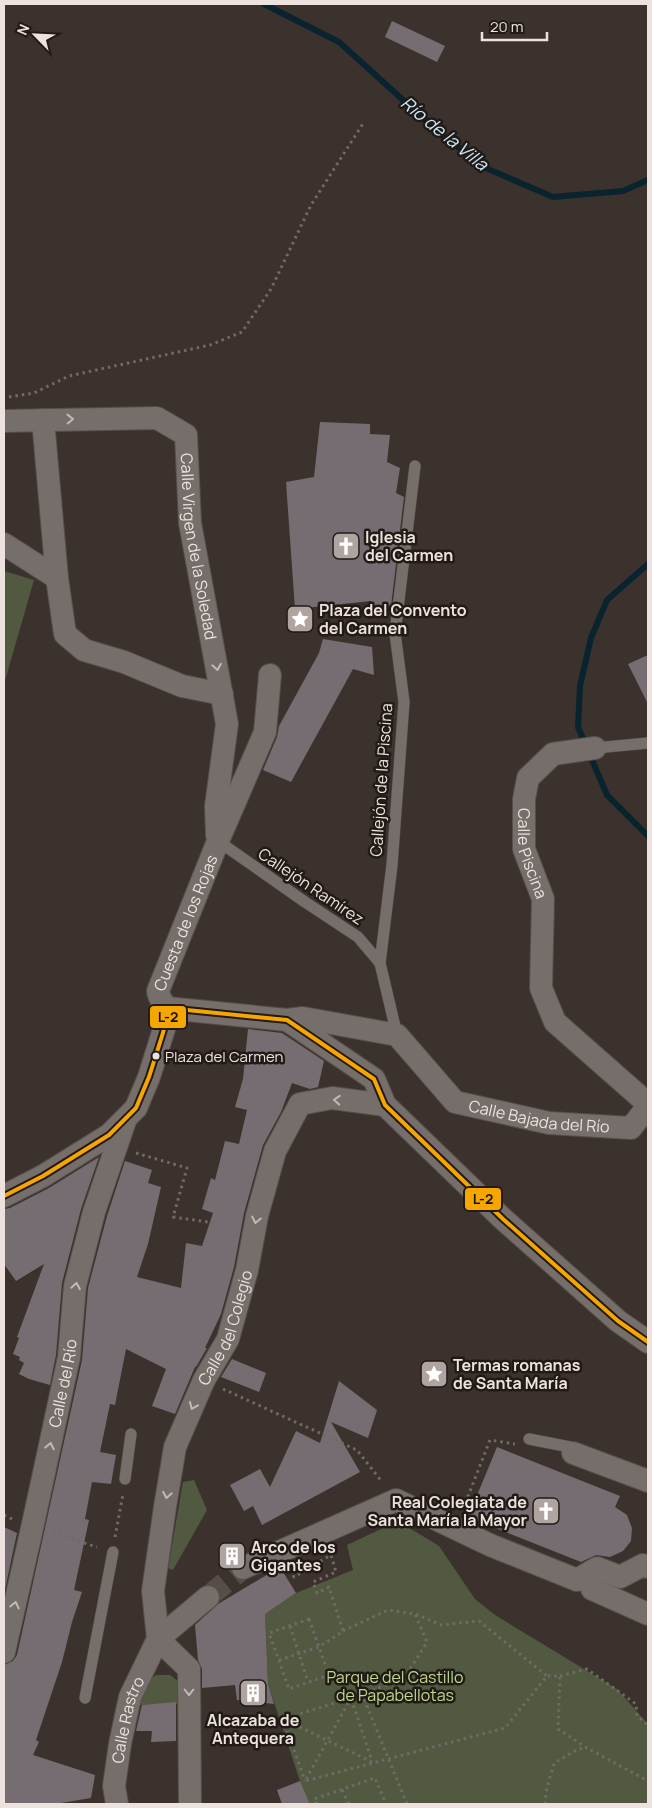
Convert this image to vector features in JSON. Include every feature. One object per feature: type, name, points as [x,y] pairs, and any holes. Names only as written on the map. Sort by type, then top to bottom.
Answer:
[{"type":"street","name":"Calle Virgen de la Soledad","points":[[4,421],[157,418],[186,435],[190,523],[228,724],[216,806],[218,841]]},
{"type":"street","points":[[43,420],[56,578],[65,634],[84,650],[124,662],[182,686],[222,694]]},
{"type":"street","points":[[4,544],[56,578]]},
{"type":"street","points":[[218,841],[265,732],[270,675]]},
{"type":"street","name":"Calle Piscina","points":[[595,748],[553,754],[528,778],[524,800],[524,849],[542,900],[541,988],[554,1022],[646,1113]]},
{"type":"street","name":"Cuesta de los Rojas","points":[[4,1196],[43,1176],[109,1135],[136,1108],[149,1077],[166,1024],[167,1008],[161,1001],[158,990],[218,841]]},
{"type":"street","points":[[167,1008],[287,1020],[303,1018],[397,1035]]},
{"type":"street","points":[[287,1020],[374,1079],[385,1105],[510,1225],[618,1322],[648,1342]]},
{"type":"street","name":"Calle Bajada del Río","points":[[397,1035],[455,1102],[550,1123],[631,1128],[646,1113]]},
{"type":"street","name":"Calle del Colegio","points":[[158,1639],[153,1591],[175,1447],[204,1380],[228,1339],[247,1270],[257,1216],[275,1151],[300,1104],[332,1098],[385,1105]]},
{"type":"street","name":"Calle del Río","points":[[4,1652],[69,1357],[75,1286],[94,1212],[126,1118]]},
{"type":"street","points":[[573,1453],[648,1481]]},
{"type":"street","points":[[243,1568],[396,1500],[490,1545],[577,1580],[596,1568],[620,1577],[643,1565],[648,1567]]},
{"type":"street","points":[[592,1589],[648,1614]]},
{"type":"street","points":[[190,1804],[189,1669],[158,1639],[208,1597]]},
{"type":"street","name":"Calle Rastro","points":[[117,1804],[114,1786],[120,1744],[130,1697],[158,1639]]},
{"type":"lane","name":"Callejón de la Piscina","points":[[397,1035],[380,963],[392,865],[404,702],[395,633],[415,466]]},
{"type":"lane","name":"Calle Piscina","points":[[595,748],[648,743]]},
{"type":"lane","name":"Callejón Ramírez","points":[[218,841],[304,902],[358,937],[380,963]]},
{"type":"lane","points":[[125,1479],[131,1434]]},
{"type":"lane","points":[[529,1439],[570,1447],[573,1453]]},
{"type":"lane","points":[[85,1698],[113,1552]]},
{"type":"path","points":[[4,398],[34,394],[69,376],[210,345],[242,332],[271,289],[311,205],[364,122]]},
{"type":"path","points":[[128,1150],[187,1168],[172,1217],[215,1223]]},
{"type":"path","points":[[204,1380],[357,1450],[396,1500]]},
{"type":"path","points":[[455,1528],[490,1440],[518,1444]]},
{"type":"path","points":[[4,1515],[33,1524],[40,1529],[113,1552],[125,1479]]},
{"type":"path","points":[[280,1552],[294,1577],[331,1556],[336,1572],[313,1582],[317,1593],[330,1587],[343,1631]]},
{"type":"path","points":[[279,1660],[319,1647],[343,1631],[388,1610],[415,1614],[441,1625],[479,1621],[547,1676],[560,1676],[587,1669],[636,1704],[637,1716],[648,1725]]},
{"type":"path","points":[[282,1719],[351,1698],[404,1679],[427,1642],[415,1614]]},
{"type":"path","points":[[310,1619],[319,1647],[329,1675],[289,1689],[270,1633],[310,1619]]},
{"type":"path","points":[[290,1626],[308,1682]]},
{"type":"path","points":[[305,1781],[505,1728],[547,1676]]},
{"type":"path","points":[[560,1676],[558,1729],[587,1748],[648,1781]]},
{"type":"path","points":[[362,1694],[407,1804]]},
{"type":"path","points":[[305,1781],[351,1698]]},
{"type":"path","points":[[351,1698],[372,1762]]},
{"type":"path","points":[[282,1719],[372,1762]]},
{"type":"path","points":[[282,1719],[305,1781]]},
{"type":"path","points":[[545,1804],[546,1792],[554,1763],[578,1749],[587,1748]]},
{"type":"path","points":[[316,1804],[314,1799],[374,1778],[386,1804]]},
{"type":"path","points":[[342,1790],[349,1804]]},
{"type":"green space","points":[[4,571],[34,580],[4,684]]},
{"type":"green space","points":[[194,1480],[207,1510],[173,1570],[168,1568],[183,1482]]},
{"type":"green space","name":"Parque del Castillo de Papabellotas","points":[[398,1521],[439,1546],[475,1599],[495,1615],[617,1689],[648,1724],[648,1804],[310,1804],[301,1784],[268,1684],[265,1614],[296,1593],[353,1570],[347,1545]]},
{"type":"green space","points":[[156,1675],[170,1675],[183,1685],[183,1704],[136,1705],[144,1684]]},
{"type":"building","points":[[392,21],[445,46],[437,62],[385,37]]},
{"type":"building","name":"Iglesia del Carmen","points":[[320,422],[370,424],[370,434],[390,435],[387,462],[400,468],[396,493],[404,497],[391,606],[370,605],[371,601],[295,609],[286,482],[314,477]]},
{"type":"building","points":[[323,639],[372,647],[374,675],[353,669],[291,782],[263,770],[277,737],[279,726],[319,653]]},
{"type":"building","points":[[648,655],[648,704],[628,664]]},
{"type":"building","points":[[248,1029],[282,1033],[324,1061],[318,1087],[310,1089],[292,1083],[281,1112],[263,1145],[244,1213],[234,1267],[221,1314],[175,1414],[152,1406],[166,1369],[126,1349],[115,1405],[110,1404],[100,1452],[116,1455],[111,1484],[92,1482],[85,1519],[89,1520],[74,1590],[82,1592],[62,1662],[36,1740],[39,1742],[33,1755],[95,1775],[91,1798],[55,1804],[4,1804],[4,1665],[13,1661],[17,1655],[82,1360],[88,1288],[107,1216],[125,1161],[152,1170],[148,1183],[161,1187],[148,1244],[137,1277],[181,1288],[186,1243],[202,1246],[213,1213],[202,1209],[211,1178],[215,1180],[225,1141],[239,1144],[247,1110],[235,1107],[243,1079]]},
{"type":"building","points":[[99,1157],[81,1209],[62,1283],[56,1355],[50,1385],[19,1374],[24,1363],[19,1360],[20,1357],[13,1354],[19,1338],[17,1337],[44,1264],[16,1281],[4,1264],[4,1209],[10,1208],[49,1188]]},
{"type":"building","points":[[232,1359],[266,1373],[259,1392],[221,1377]]},
{"type":"building","points":[[339,1381],[377,1410],[368,1438],[331,1422],[360,1472],[262,1525],[253,1506],[244,1511],[230,1485],[260,1469],[270,1487],[296,1431],[320,1443]]},
{"type":"building","name":"Real Colegiata de Santa María la Mayor","points":[[497,1447],[620,1496],[615,1507],[627,1515],[632,1528],[631,1541],[623,1551],[610,1557],[596,1555],[581,1562],[468,1517]]},
{"type":"building","points":[[4,1527],[17,1533],[4,1594]]},
{"type":"building","points":[[280,1567],[296,1593],[265,1614],[268,1684],[274,1704],[237,1700],[235,1685],[202,1688],[202,1669],[198,1660],[195,1625],[218,1604]]},
{"type":"building","points":[[176,1702],[176,1741],[151,1742],[152,1731],[136,1731],[142,1705]]},
{"type":"building","points":[[300,1781],[310,1804],[282,1804],[277,1790]]},
{"type":"waterway","name":"Río de la Villa","points":[[264,4],[339,42],[444,137],[488,169],[553,197],[623,191],[648,180]]},
{"type":"waterway","name":"Río de la Villa","points":[[648,564],[607,600],[591,638],[580,686],[578,727],[607,795],[648,836]]},
{"type":"tunnel","points":[[208,1597],[243,1568]]},
{"type":"transit line","name":"L-2","points":[[4,1196],[43,1176],[109,1135],[136,1108],[149,1077],[162,1036],[168,1016],[167,1008],[287,1020],[374,1079],[385,1105],[503,1219],[618,1321],[648,1342]]},
{"type":"place","name":"Iglesia del Carmen","points":[[346,546]]},
{"type":"place","name":"Plaza del Convento del Carmen","points":[[300,619]]},
{"type":"place","name":"Plaza del Carmen","points":[[156,1056]]},
{"type":"place","name":"Termas romanas de Santa María","points":[[434,1374]]},
{"type":"place","name":"Real Colegiata de Santa María la Mayor","points":[[546,1511]]},
{"type":"place","name":"Arco de los Gigantes","points":[[232,1556]]},
{"type":"place","name":"Alcazaba de Antequera","points":[[253,1693]]}]
